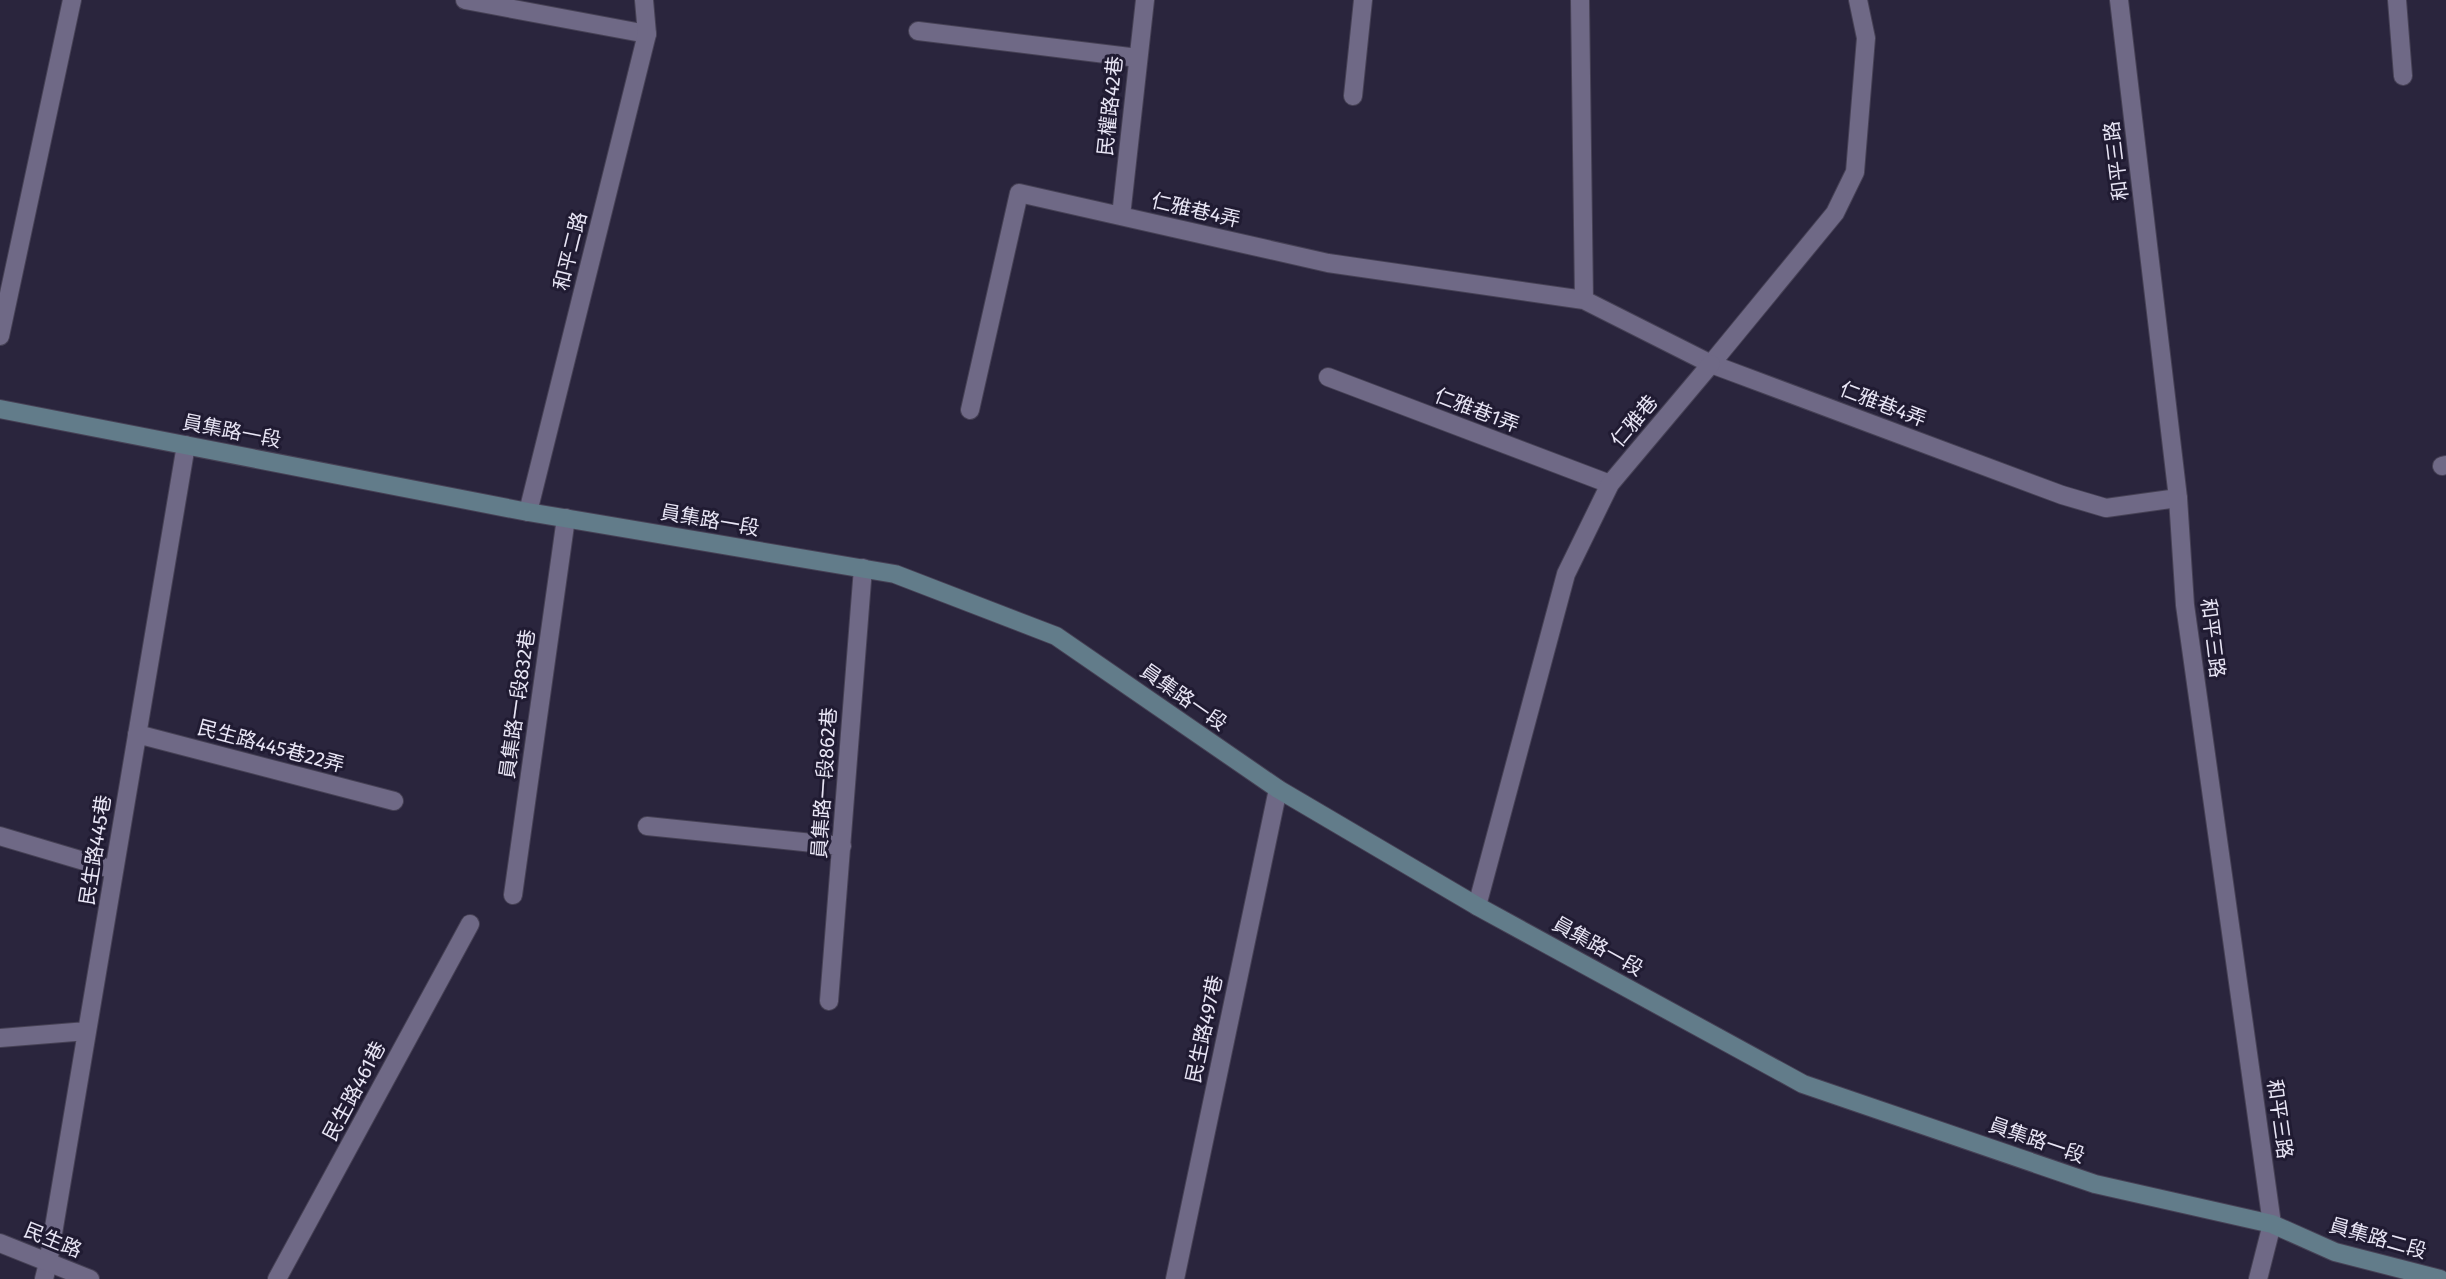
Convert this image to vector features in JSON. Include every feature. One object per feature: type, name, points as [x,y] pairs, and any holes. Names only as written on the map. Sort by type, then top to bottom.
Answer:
[{"type":"street","points":[[0,336],[72,0]]},
{"type":"street","points":[[465,0],[647,34]]},
{"type":"street","name":"和平二路","points":[[528,512],[647,34],[644,0]]},
{"type":"street","name":"民權路42巷","points":[[1121,216],[1145,0]]},
{"type":"street","points":[[1353,96],[1363,0]]},
{"type":"street","points":[[1580,0],[1584,300]]},
{"type":"street","name":"仁雅巷","points":[[1477,906],[1566,574],[1610,484],[1835,213],[1855,172],[1866,38],[1858,0]]},
{"type":"street","name":"和平三路","points":[[2119,0],[2178,498],[2185,605],[2272,1224],[2258,1279]]},
{"type":"street","points":[[2397,0],[2403,76]]},
{"type":"street","points":[[918,31],[1138,58]]},
{"type":"street","name":"仁雅巷4弄","points":[[970,410],[1019,193],[1328,263],[1584,300],[1711,364],[2062,495],[2106,508],[2178,498]]},
{"type":"street","name":"仁雅巷1弄","points":[[1328,377],[1610,484]]},
{"type":"street","name":"員集路一段","points":[[0,409],[528,512],[895,573],[1056,636],[1278,789],[1477,906],[1803,1084],[2095,1184],[2272,1224]]},
{"type":"street","name":"民生路445巷","points":[[46,1271],[186,445]]},
{"type":"street","name":"員集路一段832巷","points":[[513,895],[566,518]]},
{"type":"street","name":"員集路一段862巷","points":[[829,1002],[863,568]]},
{"type":"street","name":"民生路445巷22弄","points":[[137,734],[394,801]]},
{"type":"street","name":"民生路497巷","points":[[1175,1279],[1278,789]]},
{"type":"street","points":[[647,826],[842,846]]},
{"type":"street","points":[[0,836],[114,870]]},
{"type":"street","name":"民生路461巷","points":[[278,1279],[470,924]]},
{"type":"street","points":[[0,1038],[87,1031]]},
{"type":"street","name":"員集路二段","points":[[2272,1224],[2335,1252],[2440,1279]]},
{"type":"street","name":"民生路","points":[[0,1243],[46,1271],[90,1279]]}]
